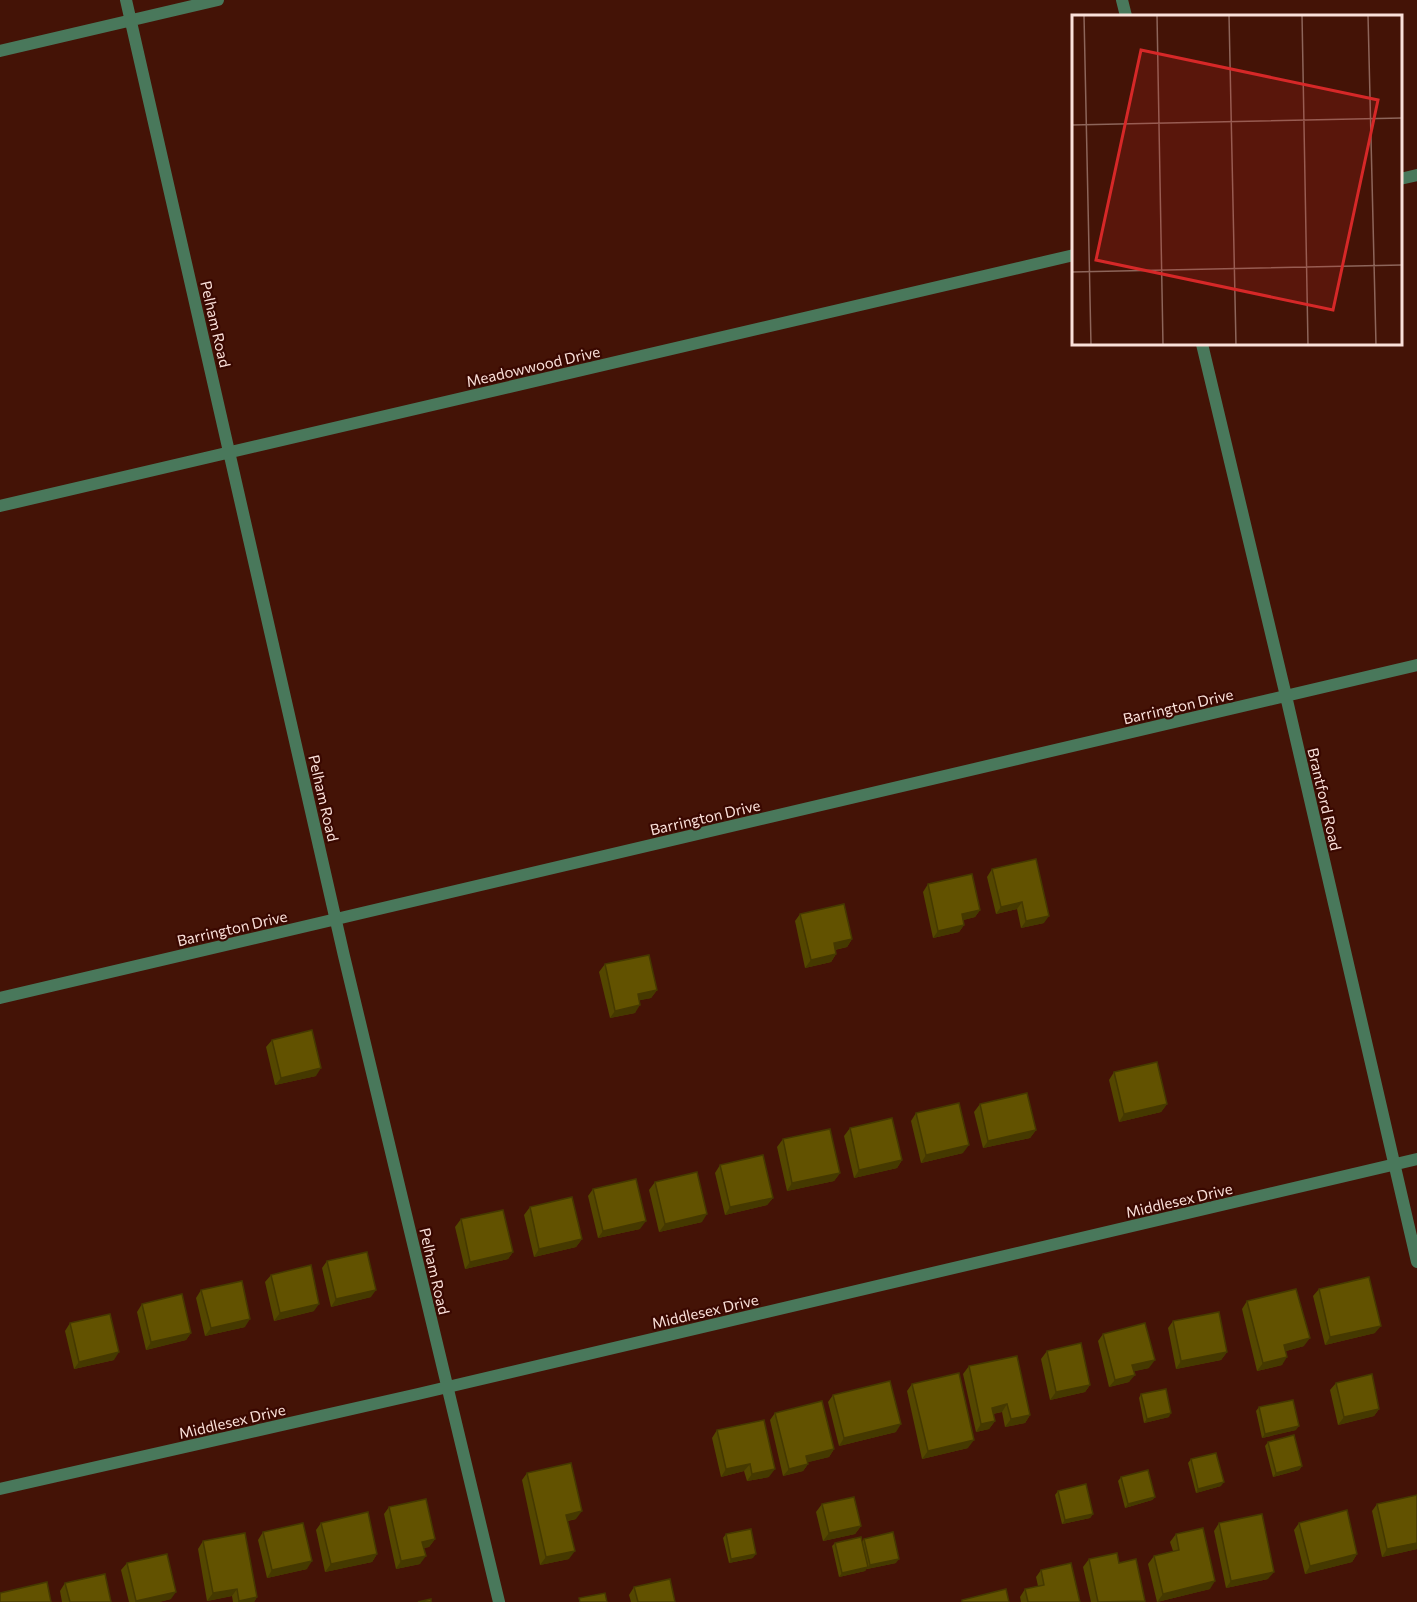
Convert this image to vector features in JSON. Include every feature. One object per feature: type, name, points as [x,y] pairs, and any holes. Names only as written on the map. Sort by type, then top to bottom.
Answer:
[{"type":"street","name":"Pelham Road","points":[[126,0],[337,919],[499,1602]]},
{"type":"street","points":[[0,51],[218,0]]},
{"type":"street","points":[[1122,0],[1126,15]]},
{"type":"street","points":[[1402,178],[1417,175]]},
{"type":"street","name":"Meadowwood Drive","points":[[0,506],[1072,255]]},
{"type":"street","name":"Brantford Road","points":[[1202,345],[1417,1262]]},
{"type":"street","name":"Barrington Drive","points":[[0,998],[1417,665]]},
{"type":"street","name":"Middlesex Drive","points":[[0,1489],[447,1387],[1417,1159]]},
{"type":"building","points":[[1036,859],[1049,916],[1026,921],[1022,902],[1001,907],[992,869]]},
{"type":"building","points":[[972,874],[980,910],[962,914],[964,925],[938,931],[928,884]]},
{"type":"building","points":[[844,904],[852,939],[834,943],[836,954],[811,960],[800,914]]},
{"type":"building","points":[[649,955],[657,990],[638,994],[640,1005],[615,1011],[605,964]]},
{"type":"building","points":[[312,1030],[321,1068],[281,1078],[272,1040]]},
{"type":"building","points":[[1157,1062],[1167,1104],[1124,1114],[1114,1072]]},
{"type":"building","points":[[1027,1093],[1036,1130],[988,1141],[980,1104]]},
{"type":"building","points":[[959,1103],[969,1145],[926,1155],[916,1113]]},
{"type":"building","points":[[892,1118],[902,1160],[859,1170],[850,1128]]},
{"type":"building","points":[[830,1129],[840,1173],[792,1183],[783,1139]]},
{"type":"building","points":[[763,1155],[773,1198],[730,1207],[720,1165]]},
{"type":"building","points":[[697,1172],[707,1214],[665,1224],[655,1182]]},
{"type":"building","points":[[636,1179],[646,1221],[603,1231],[593,1189]]},
{"type":"building","points":[[572,1197],[582,1239],[539,1249],[530,1207]]},
{"type":"building","points":[[503,1210],[513,1252],[470,1262],[461,1219]]},
{"type":"building","points":[[367,1252],[376,1290],[336,1299],[327,1261]]},
{"type":"building","points":[[311,1265],[319,1304],[280,1313],[271,1275]]},
{"type":"building","points":[[1369,1277],[1381,1326],[1330,1337],[1319,1289]]},
{"type":"building","points":[[242,1281],[250,1319],[211,1328],[201,1290]]},
{"type":"building","points":[[1296,1289],[1310,1338],[1284,1345],[1287,1357],[1263,1363],[1247,1301]]},
{"type":"building","points":[[182,1294],[191,1333],[151,1342],[142,1304]]},
{"type":"building","points":[[1219,1312],[1227,1352],[1181,1361],[1173,1321]]},
{"type":"building","points":[[110,1314],[119,1352],[79,1362],[70,1323]]},
{"type":"building","points":[[1145,1323],[1155,1360],[1132,1365],[1135,1375],[1115,1380],[1103,1334]]},
{"type":"building","points":[[1081,1343],[1090,1385],[1056,1392],[1047,1351]]},
{"type":"building","points":[[1017,1356],[1030,1415],[1011,1419],[1007,1404],[992,1408],[995,1421],[981,1424],[969,1366]]},
{"type":"building","points":[[959,1373],[974,1440],[928,1451],[912,1384]]},
{"type":"building","points":[[1372,1374],[1379,1409],[1344,1417],[1336,1383]]},
{"type":"building","points":[[890,1381],[901,1424],[844,1438],[833,1395]]},
{"type":"building","points":[[1166,1389],[1171,1413],[1147,1419],[1141,1394]]},
{"type":"building","points":[[1293,1400],[1299,1426],[1265,1434],[1259,1407]]},
{"type":"building","points":[[822,1401],[834,1449],[806,1456],[808,1464],[789,1469],[775,1413]]},
{"type":"building","points":[[764,1420],[775,1469],[752,1474],[750,1464],[726,1469],[717,1430]]},
{"type":"building","points":[[1294,1435],[1302,1466],[1276,1473],[1268,1442]]},
{"type":"building","points":[[1216,1453],[1224,1482],[1198,1489],[1191,1459]]},
{"type":"building","points":[[571,1463],[582,1511],[566,1515],[575,1551],[546,1557],[527,1473]]},
{"type":"building","points":[[1148,1470],[1155,1497],[1128,1504],[1121,1477]]},
{"type":"building","points":[[1086,1484],[1093,1514],[1065,1520],[1058,1491]]},
{"type":"building","points":[[1417,1495],[1417,1543],[1387,1549],[1377,1504]]},
{"type":"building","points":[[854,1497],[861,1526],[829,1533],[822,1504]]},
{"type":"building","points":[[426,1499],[435,1539],[422,1542],[426,1556],[401,1561],[389,1507]]},
{"type":"building","points":[[1347,1510],[1357,1554],[1310,1566],[1299,1523]]},
{"type":"building","points":[[368,1512],[377,1554],[331,1564],[321,1523]]},
{"type":"building","points":[[1262,1514],[1274,1572],[1231,1581],[1219,1523]]},
{"type":"building","points":[[303,1523],[312,1561],[272,1570],[263,1532]]},
{"type":"building","points":[[1203,1528],[1215,1581],[1163,1594],[1154,1556],[1179,1550],[1176,1534]]},
{"type":"building","points":[[751,1529],[756,1554],[731,1559],[726,1534]]},
{"type":"building","points":[[893,1532],[899,1559],[870,1565],[864,1539]]},
{"type":"building","points":[[245,1533],[257,1597],[239,1601],[237,1589],[213,1593],[203,1541]]},
{"type":"building","points":[[861,1537],[868,1567],[842,1573],[835,1543]]},
{"type":"building","points":[[1117,1553],[1119,1563],[1136,1559],[1145,1601],[1098,1602],[1089,1559]]},
{"type":"building","points":[[167,1554],[176,1592],[136,1601],[127,1563]]},
{"type":"building","points":[[1071,1563],[1080,1602],[1028,1602],[1025,1589],[1044,1585],[1041,1570]]},
{"type":"building","points":[[105,1574],[111,1602],[70,1602],[65,1583]]},
{"type":"building","points":[[670,1579],[675,1602],[638,1602],[634,1587]]},
{"type":"building","points":[[47,1582],[51,1602],[0,1602],[0,1593]]},
{"type":"building","points":[[1006,1589],[1009,1602],[962,1602],[962,1600]]},
{"type":"building","points":[[605,1593],[607,1602],[580,1602],[579,1598]]}]
